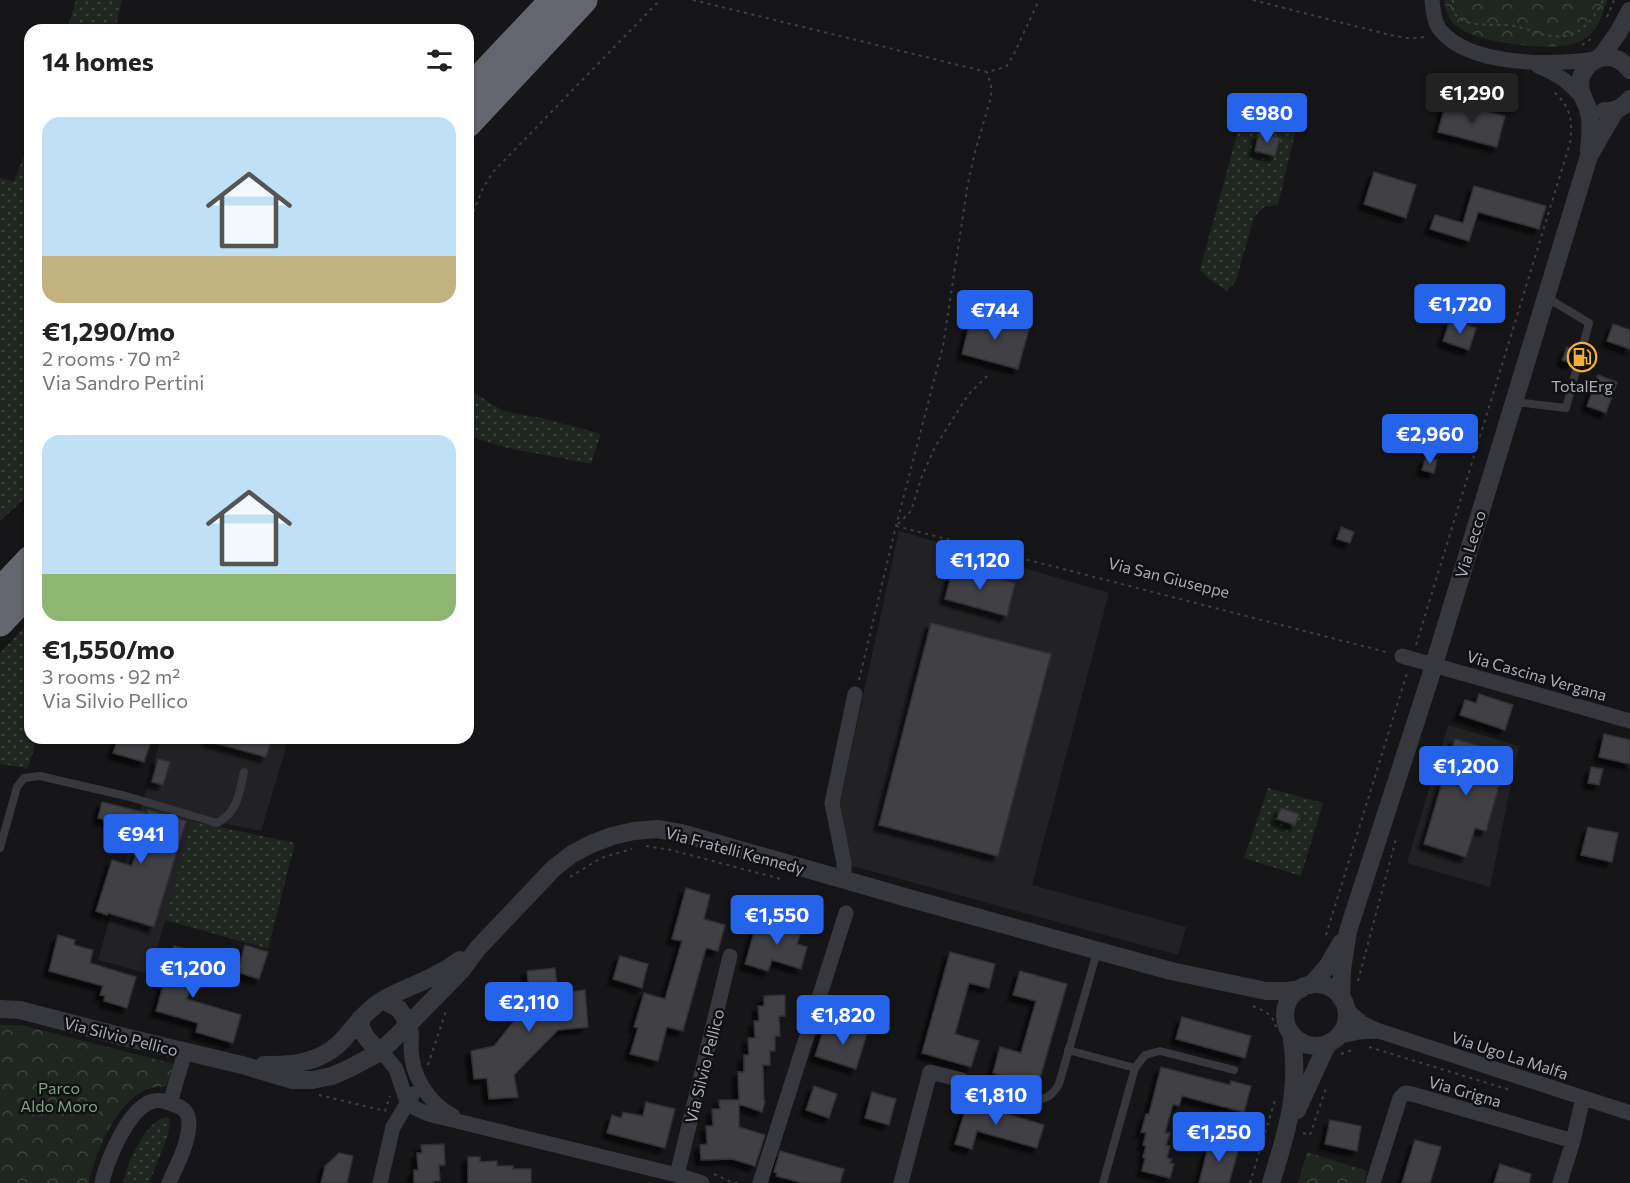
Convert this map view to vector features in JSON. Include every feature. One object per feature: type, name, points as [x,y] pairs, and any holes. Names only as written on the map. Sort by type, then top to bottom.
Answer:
[{"type":"highway","points":[[474,84],[553,0]]},
{"type":"highway","points":[[474,118],[584,0]]},
{"type":"highway","points":[[0,591],[24,565]]},
{"type":"highway","points":[[0,623],[24,597]]},
{"type":"street","points":[[1432,0],[1439,29],[1465,49],[1529,63],[1572,63],[1615,58],[1630,70]]},
{"type":"street","name":"Via Lecco","points":[[1288,1128],[1325,1049],[1334,1046],[1345,1026],[1342,970],[1348,931],[1434,665],[1589,156],[1589,113],[1580,89],[1580,80],[1589,64],[1598,59],[1618,33],[1630,11]]},
{"type":"street","points":[[1529,63],[1555,73],[1568,81],[1583,98]]},
{"type":"street","name":"Via Lecco","points":[[1583,98],[1600,111],[1624,106]]},
{"type":"street","name":"Via Lecco","points":[[1589,156],[1624,106]]},
{"type":"street","points":[[1407,657],[1434,665]]},
{"type":"street","name":"Via Cascina Vergana","points":[[1434,665],[1630,720]]},
{"type":"street","points":[[844,880],[844,862],[832,803],[855,694]]},
{"type":"street","name":"Via Fratelli Kennedy","points":[[410,1024],[554,868],[572,854],[612,836],[657,829],[681,833],[1171,971],[1251,989],[1277,992],[1306,987]]},
{"type":"street","points":[[760,1183],[846,914]]},
{"type":"street","name":"Via Lecco","points":[[1271,1183],[1288,1128],[1294,1096],[1294,1069],[1284,1028],[1287,1005],[1293,995],[1306,987],[1327,967],[1348,931]]},
{"type":"street","name":"Via Fratelli Kennedy","points":[[371,1009],[440,973],[478,948]]},
{"type":"street","name":"Via Silvio Pellico","points":[[677,1175],[730,956]]},
{"type":"street","points":[[1306,987],[1322,985],[1330,988],[1344,1004]]},
{"type":"street","name":"Via Fratelli Kennedy","points":[[1251,989],[1279,1010],[1284,1028]]},
{"type":"street","name":"Via Ugo La Malfa","points":[[1344,1004],[1362,1023],[1379,1031],[1630,1113]]},
{"type":"street","name":"Via Silvio Pellico","points":[[0,1009],[20,1010],[242,1065],[292,1080],[312,1080],[332,1076],[350,1068],[380,1052],[410,1024]]},
{"type":"street","points":[[470,1124],[450,1115],[436,1105],[419,1080],[412,1060],[412,1031],[410,1024],[399,1009],[371,1009],[361,1029],[365,1037],[396,1069],[407,1102],[415,1108],[428,1114],[702,1183]]},
{"type":"street","name":"Via Silvio Pellico","points":[[242,1065],[285,1066],[306,1062],[335,1048],[371,1009]]},
{"type":"street","points":[[1284,1028],[1308,1045],[1334,1046]]},
{"type":"street","name":"Via Ugo La Malfa","points":[[1334,1046],[1359,1032],[1379,1031]]},
{"type":"street","points":[[170,1103],[185,1052]]},
{"type":"street","points":[[901,1183],[930,1072],[962,1080]]},
{"type":"street","points":[[380,1183],[393,1127],[419,1080]]},
{"type":"street","name":"Via Grigna","points":[[1373,1183],[1400,1098],[1405,1093],[1573,1141]]},
{"type":"street","points":[[1561,1179],[1583,1098]]},
{"type":"street","points":[[102,1183],[104,1170],[114,1145],[135,1116],[147,1103],[154,1101],[170,1103],[185,1110],[189,1122],[186,1143],[169,1183]]},
{"type":"lane","points":[[1514,401],[1566,408],[1589,322],[1546,297]]},
{"type":"lane","points":[[0,848],[17,787],[24,778],[40,776],[70,782],[126,796],[217,824],[232,812],[244,772]]},
{"type":"lane","points":[[962,1080],[1037,1100],[1046,1099],[1053,1094],[1059,1084],[1097,950]]},
{"type":"lane","points":[[1068,1050],[1135,1068]]},
{"type":"lane","points":[[1102,1183],[1135,1068],[1145,1055],[1160,1051],[1234,1070]]},
{"type":"path","points":[[474,211],[482,190],[494,172],[660,0]]},
{"type":"path","points":[[693,0],[987,72],[1006,67],[1039,0]]},
{"type":"path","points":[[1253,0],[1410,38],[1422,38],[1439,29]]},
{"type":"path","points":[[1453,0],[1453,12],[1464,21],[1513,26],[1554,36],[1566,36],[1587,24],[1597,14],[1603,0]]},
{"type":"path","points":[[855,694],[943,346],[968,183],[991,97],[987,72]]},
{"type":"path","points":[[1324,944],[1407,657],[1570,142],[1572,124],[1567,106],[1554,92]]},
{"type":"path","points":[[896,526],[911,511],[922,476],[935,447],[968,395],[988,375]]},
{"type":"path","name":"Via San Giuseppe","points":[[896,526],[1407,657]]},
{"type":"path","points":[[1358,982],[1397,836]]},
{"type":"path","points":[[642,846],[671,850],[784,880]]},
{"type":"path","points":[[567,879],[601,858],[632,849]]},
{"type":"path","points":[[1251,989],[1251,1005],[1268,1013],[1284,1028]]},
{"type":"path","points":[[419,1080],[426,1070],[448,1004]]},
{"type":"path","points":[[1334,1046],[1363,1046],[1512,1091]]},
{"type":"path","points":[[320,1095],[385,1111],[393,1084],[399,1081]]},
{"type":"path","points":[[1288,1128],[1310,1136],[1326,1086]]},
{"type":"path","points":[[1250,1183],[1277,1093]]},
{"type":"shaded area","points":[[899,531],[1109,593],[1032,885],[1186,927],[1178,955],[849,865],[840,802]]},
{"type":"shaded area","points":[[1448,725],[1519,746],[1490,887],[1407,863]]},
{"type":"shaded area","points":[[159,744],[287,744],[261,831],[194,817],[150,974],[98,960]]},
{"type":"green space","points":[[76,0],[122,0],[116,24],[69,24]]},
{"type":"green space","points":[[1444,0],[1607,0],[1599,22],[1589,36],[1576,43],[1550,47],[1499,42],[1469,33],[1459,28],[1450,19]]},
{"type":"green space","points":[[1242,116],[1296,129],[1278,205],[1264,207],[1254,217],[1236,281],[1227,291],[1200,270]]},
{"type":"green space","points":[[24,156],[24,499],[0,521],[0,178],[14,181]]},
{"type":"green space","points":[[474,393],[503,411],[546,419],[601,434],[591,464],[508,448],[474,438]]},
{"type":"green space","points":[[24,627],[24,744],[35,744],[28,768],[0,764],[0,653]]},
{"type":"green space","points":[[1268,788],[1323,803],[1301,876],[1244,858]]},
{"type":"green space","points":[[192,821],[295,843],[268,949],[165,920]]},
{"type":"green space","name":"Parco Aldo Moro","points":[[0,1025],[21,1025],[175,1064],[166,1087],[151,1088],[137,1095],[114,1120],[98,1153],[89,1183],[0,1183]]},
{"type":"green space","points":[[166,1117],[170,1119],[168,1136],[149,1183],[123,1183],[138,1144],[158,1120]]},
{"type":"green space","points":[[1307,1152],[1367,1171],[1364,1183],[1298,1183]]},
{"type":"building","points":[[1446,101],[1505,116],[1497,147],[1438,132]]},
{"type":"building","points":[[1259,133],[1280,138],[1275,156],[1255,151]]},
{"type":"building","points":[[1374,172],[1416,185],[1406,218],[1364,204]]},
{"type":"building","points":[[1474,186],[1546,206],[1539,229],[1478,212],[1469,241],[1430,229],[1435,215],[1463,223]]},
{"type":"building","points":[[972,314],[1029,329],[1018,369],[962,354]]},
{"type":"building","points":[[1450,320],[1476,328],[1469,350],[1443,341]]},
{"type":"building","points":[[1613,324],[1630,330],[1630,349],[1607,341]]},
{"type":"building","points":[[1567,347],[1575,350],[1572,364],[1562,360]]},
{"type":"building","points":[[1598,375],[1617,382],[1606,413],[1587,406]]},
{"type":"building","points":[[1426,457],[1437,460],[1434,473],[1422,470]]},
{"type":"building","points":[[1341,527],[1354,532],[1350,543],[1337,539]]},
{"type":"building","points":[[953,567],[1015,583],[1007,616],[945,599]]},
{"type":"building","points":[[931,623],[1051,654],[998,856],[879,825]]},
{"type":"building","points":[[1479,694],[1513,705],[1505,730],[1460,715],[1465,700],[1476,703]]},
{"type":"building","points":[[1604,734],[1630,740],[1630,764],[1599,757]]},
{"type":"building","points":[[1455,739],[1508,754],[1486,831],[1475,828],[1466,857],[1424,844]]},
{"type":"building","points":[[116,744],[150,744],[144,762],[113,753]]},
{"type":"building","points":[[219,744],[270,744],[266,757]]},
{"type":"building","points":[[158,759],[170,762],[163,785],[152,782]]},
{"type":"building","points":[[1591,767],[1603,769],[1599,785],[1588,783]]},
{"type":"building","points":[[102,802],[147,813],[148,810],[186,821],[154,927],[96,911],[112,860],[132,866],[143,830],[98,818]]},
{"type":"building","points":[[1281,808],[1299,814],[1295,825],[1277,819]]},
{"type":"building","points":[[1588,827],[1618,833],[1612,862],[1581,855]]},
{"type":"building","points":[[686,888],[710,895],[704,919],[725,925],[718,951],[706,948],[683,1031],[667,1027],[658,1061],[630,1054],[638,1028],[634,1027],[644,993],[665,999],[682,941],[672,939]]},
{"type":"building","points":[[787,917],[804,922],[797,944],[807,947],[801,969],[772,960],[768,971],[745,964],[757,922],[783,929]]},
{"type":"building","points":[[58,935],[75,940],[74,945],[93,950],[90,963],[136,977],[127,1008],[104,1001],[105,996],[100,995],[103,986],[49,971]]},
{"type":"building","points":[[245,945],[268,952],[259,979],[237,972]]},
{"type":"building","points":[[174,946],[200,953],[187,999],[241,1015],[233,1043],[196,1032],[198,1023],[156,1011]]},
{"type":"building","points":[[950,952],[995,964],[989,988],[969,983],[955,1034],[979,1041],[971,1067],[922,1053]]},
{"type":"building","points":[[620,956],[648,964],[642,988],[613,979]]},
{"type":"building","points":[[555,968],[558,993],[585,990],[588,1027],[558,1030],[514,1075],[518,1097],[489,1099],[487,1078],[474,1079],[471,1051],[494,1046],[530,1001],[527,971]]},
{"type":"building","points":[[1020,971],[1067,984],[1038,1085],[993,1073],[1000,1047],[1021,1053],[1036,1001],[1013,995]]},
{"type":"building","points":[[785,995],[785,1016],[779,1016],[780,1036],[775,1036],[775,1051],[770,1051],[770,1065],[763,1065],[765,1101],[762,1112],[739,1104],[739,1127],[765,1135],[755,1166],[732,1159],[701,1160],[700,1145],[707,1144],[706,1126],[713,1126],[712,1109],[720,1109],[719,1100],[739,1100],[738,1072],[744,1072],[744,1055],[749,1055],[748,1038],[755,1038],[754,1021],[759,1021],[758,1006],[764,1006],[764,996]]},
{"type":"building","points":[[1182,1017],[1251,1036],[1245,1058],[1176,1039]]},
{"type":"building","points":[[855,1022],[869,1027],[856,1069],[815,1056],[824,1028],[850,1037]]},
{"type":"building","points":[[1161,1067],[1230,1085],[1231,1081],[1251,1086],[1244,1112],[1182,1096],[1179,1106],[1173,1104],[1165,1133],[1170,1133],[1166,1145],[1170,1146],[1167,1158],[1172,1159],[1170,1163],[1174,1164],[1170,1178],[1142,1171],[1146,1133],[1141,1132],[1146,1114],[1149,1114]]},
{"type":"building","points":[[814,1086],[837,1094],[829,1118],[806,1110]]},
{"type":"building","points":[[872,1092],[896,1099],[889,1125],[865,1118]]},
{"type":"building","points":[[969,1097],[992,1104],[991,1109],[1044,1125],[1037,1148],[977,1131],[972,1149],[955,1144]]},
{"type":"building","points":[[646,1102],[675,1109],[665,1148],[607,1133],[612,1115],[621,1118],[623,1112],[643,1116]]},
{"type":"building","points":[[1330,1120],[1361,1126],[1357,1151],[1325,1144]]},
{"type":"building","points":[[1210,1139],[1239,1147],[1229,1183],[1199,1183]]},
{"type":"building","points":[[1415,1140],[1441,1147],[1430,1183],[1402,1183]]},
{"type":"building","points":[[444,1144],[445,1165],[439,1165],[440,1181],[414,1183],[414,1170],[418,1170],[417,1153],[422,1153],[421,1145]]},
{"type":"building","points":[[780,1151],[844,1169],[840,1183],[802,1183],[776,1176],[777,1173],[774,1172]]},
{"type":"building","points":[[339,1153],[353,1156],[347,1183],[321,1183],[325,1166]]},
{"type":"building","points":[[468,1157],[480,1157],[480,1162],[497,1161],[497,1166],[531,1169],[531,1183],[468,1183]]},
{"type":"building","points":[[1500,1164],[1531,1174],[1529,1183],[1494,1183]]},
{"type":"place","name":"TotalErg","points":[[1582,357]]}]
